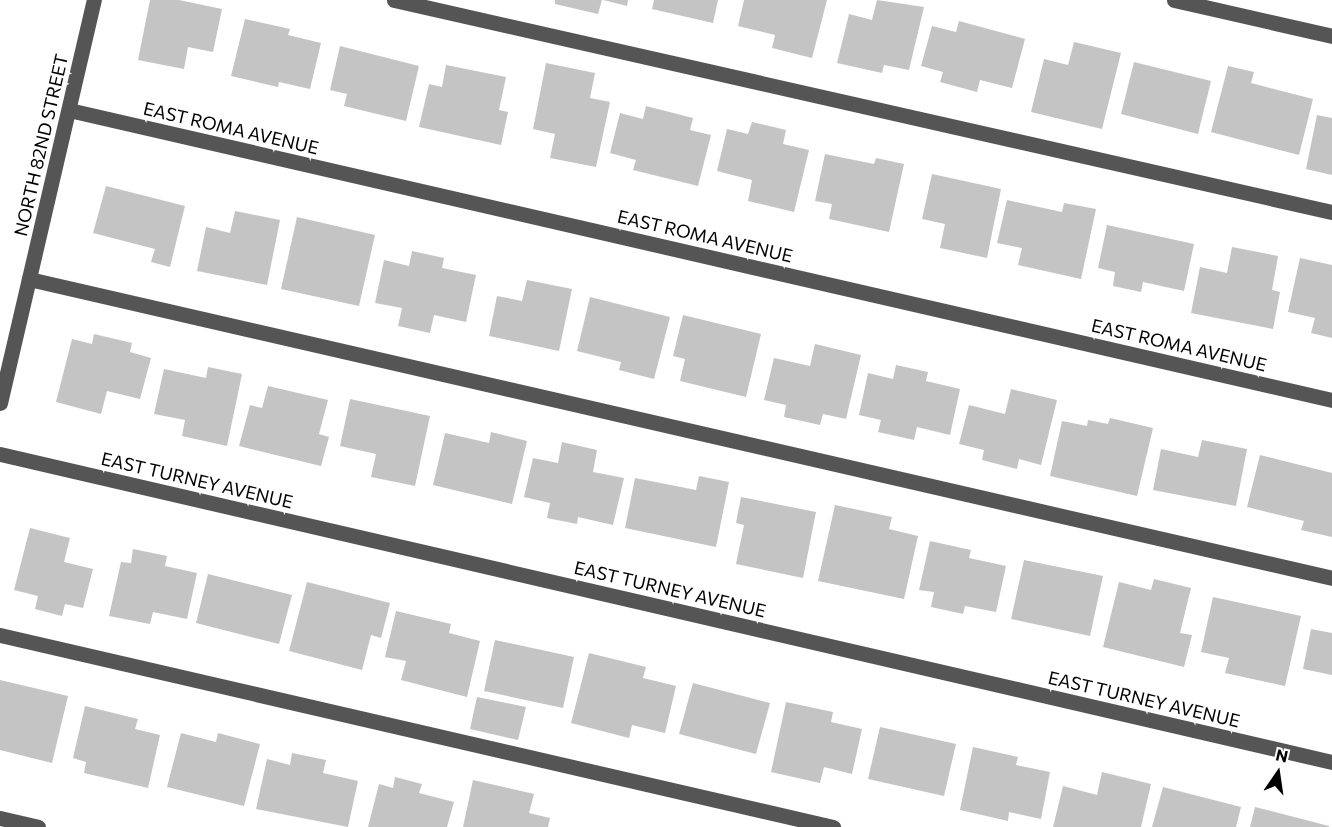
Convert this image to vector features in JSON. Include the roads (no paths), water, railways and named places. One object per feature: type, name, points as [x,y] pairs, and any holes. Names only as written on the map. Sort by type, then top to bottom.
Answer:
[{"type":"street","name":"NORTH 82ND STREET","points":[[0,403],[8,334],[29,279],[94,0]]},
{"type":"street","points":[[394,0],[1332,212]]},
{"type":"street","points":[[1174,0],[1332,36]]},
{"type":"street","name":"EAST ROMA AVENUE","points":[[69,111],[1332,400]]},
{"type":"street","points":[[29,279],[1332,578]]},
{"type":"street","name":"EAST TURNEY AVENUE","points":[[0,454],[1332,762]]},
{"type":"street","points":[[0,635],[833,827]]},
{"type":"street","points":[[0,818],[38,827]]}]
